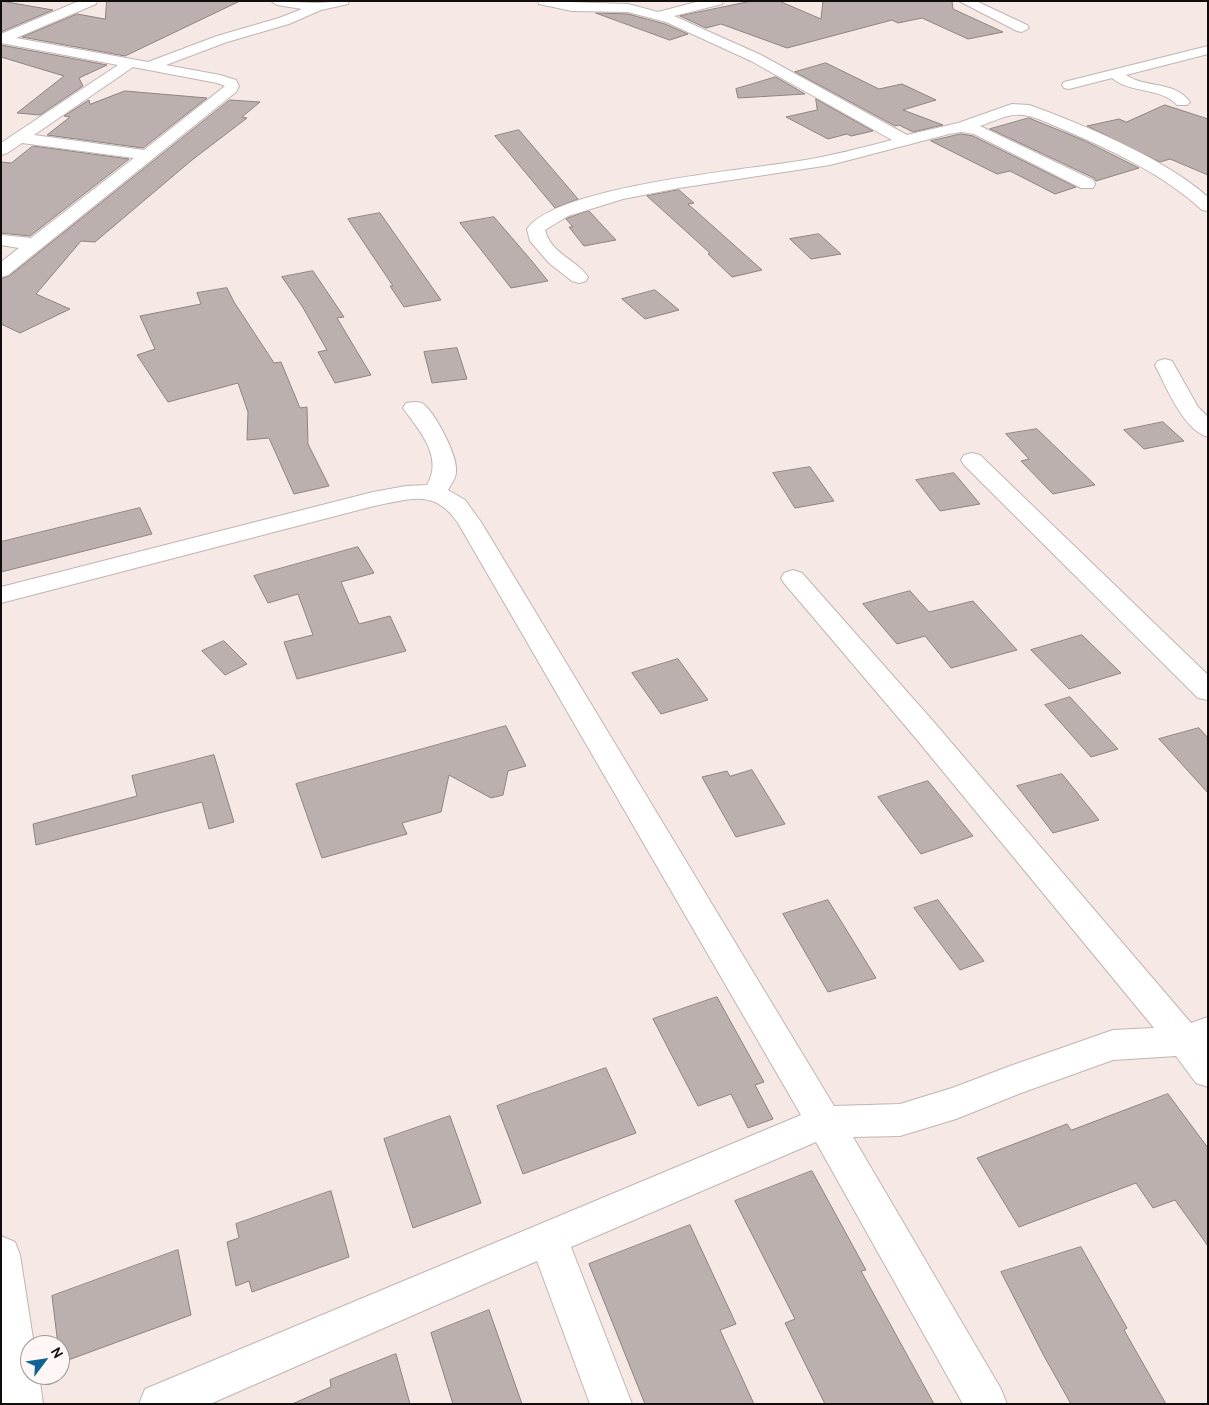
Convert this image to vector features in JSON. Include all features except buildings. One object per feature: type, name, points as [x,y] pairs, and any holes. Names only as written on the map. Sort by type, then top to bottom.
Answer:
[{"type":"street","points":[[1,39],[90,1]]},
{"type":"street","points":[[277,1],[317,7]]},
{"type":"street","points":[[148,67],[222,39],[284,21],[317,7],[342,1]]},
{"type":"street","points":[[544,1],[572,7],[628,8],[660,15],[735,47],[904,140]]},
{"type":"street","points":[[660,15],[717,1]]},
{"type":"street","points":[[965,1],[997,14],[1022,28]]},
{"type":"street","points":[[1,39],[220,79],[231,83],[232,86],[1,271]]},
{"type":"street","points":[[1069,85],[1208,50]]},
{"type":"street","points":[[1,150],[130,63]]},
{"type":"street","points":[[1116,74],[1130,83],[1175,94],[1182,102]]},
{"type":"street","points":[[579,277],[555,259],[539,241],[536,229],[546,219],[564,211],[626,192],[822,162],[961,127],[991,115],[1012,110],[1021,109],[1034,112],[1140,159],[1189,188],[1208,206]]},
{"type":"street","points":[[961,127],[978,130],[1087,184]]},
{"type":"street","points":[[19,138],[147,154]]},
{"type":"street","points":[[1,240],[33,244]]},
{"type":"street","points":[[1165,365],[1189,410],[1208,430]]},
{"type":"street","points":[[414,408],[435,436],[442,454],[445,472],[435,492]]},
{"type":"street","points":[[972,460],[1208,691]]},
{"type":"street","points":[[1,595],[374,499],[412,492],[435,492],[457,505],[469,522],[824,1122],[986,1404]]},
{"type":"street","points":[[793,578],[1196,1036],[1208,1072]]},
{"type":"street","points":[[160,1404],[824,1122],[900,1120],[956,1103],[1010,1081],[1113,1045],[1196,1036]]},
{"type":"street","points":[[548,1238],[610,1404]]},
{"type":"street","points":[[1,1255],[22,1404]]}]
